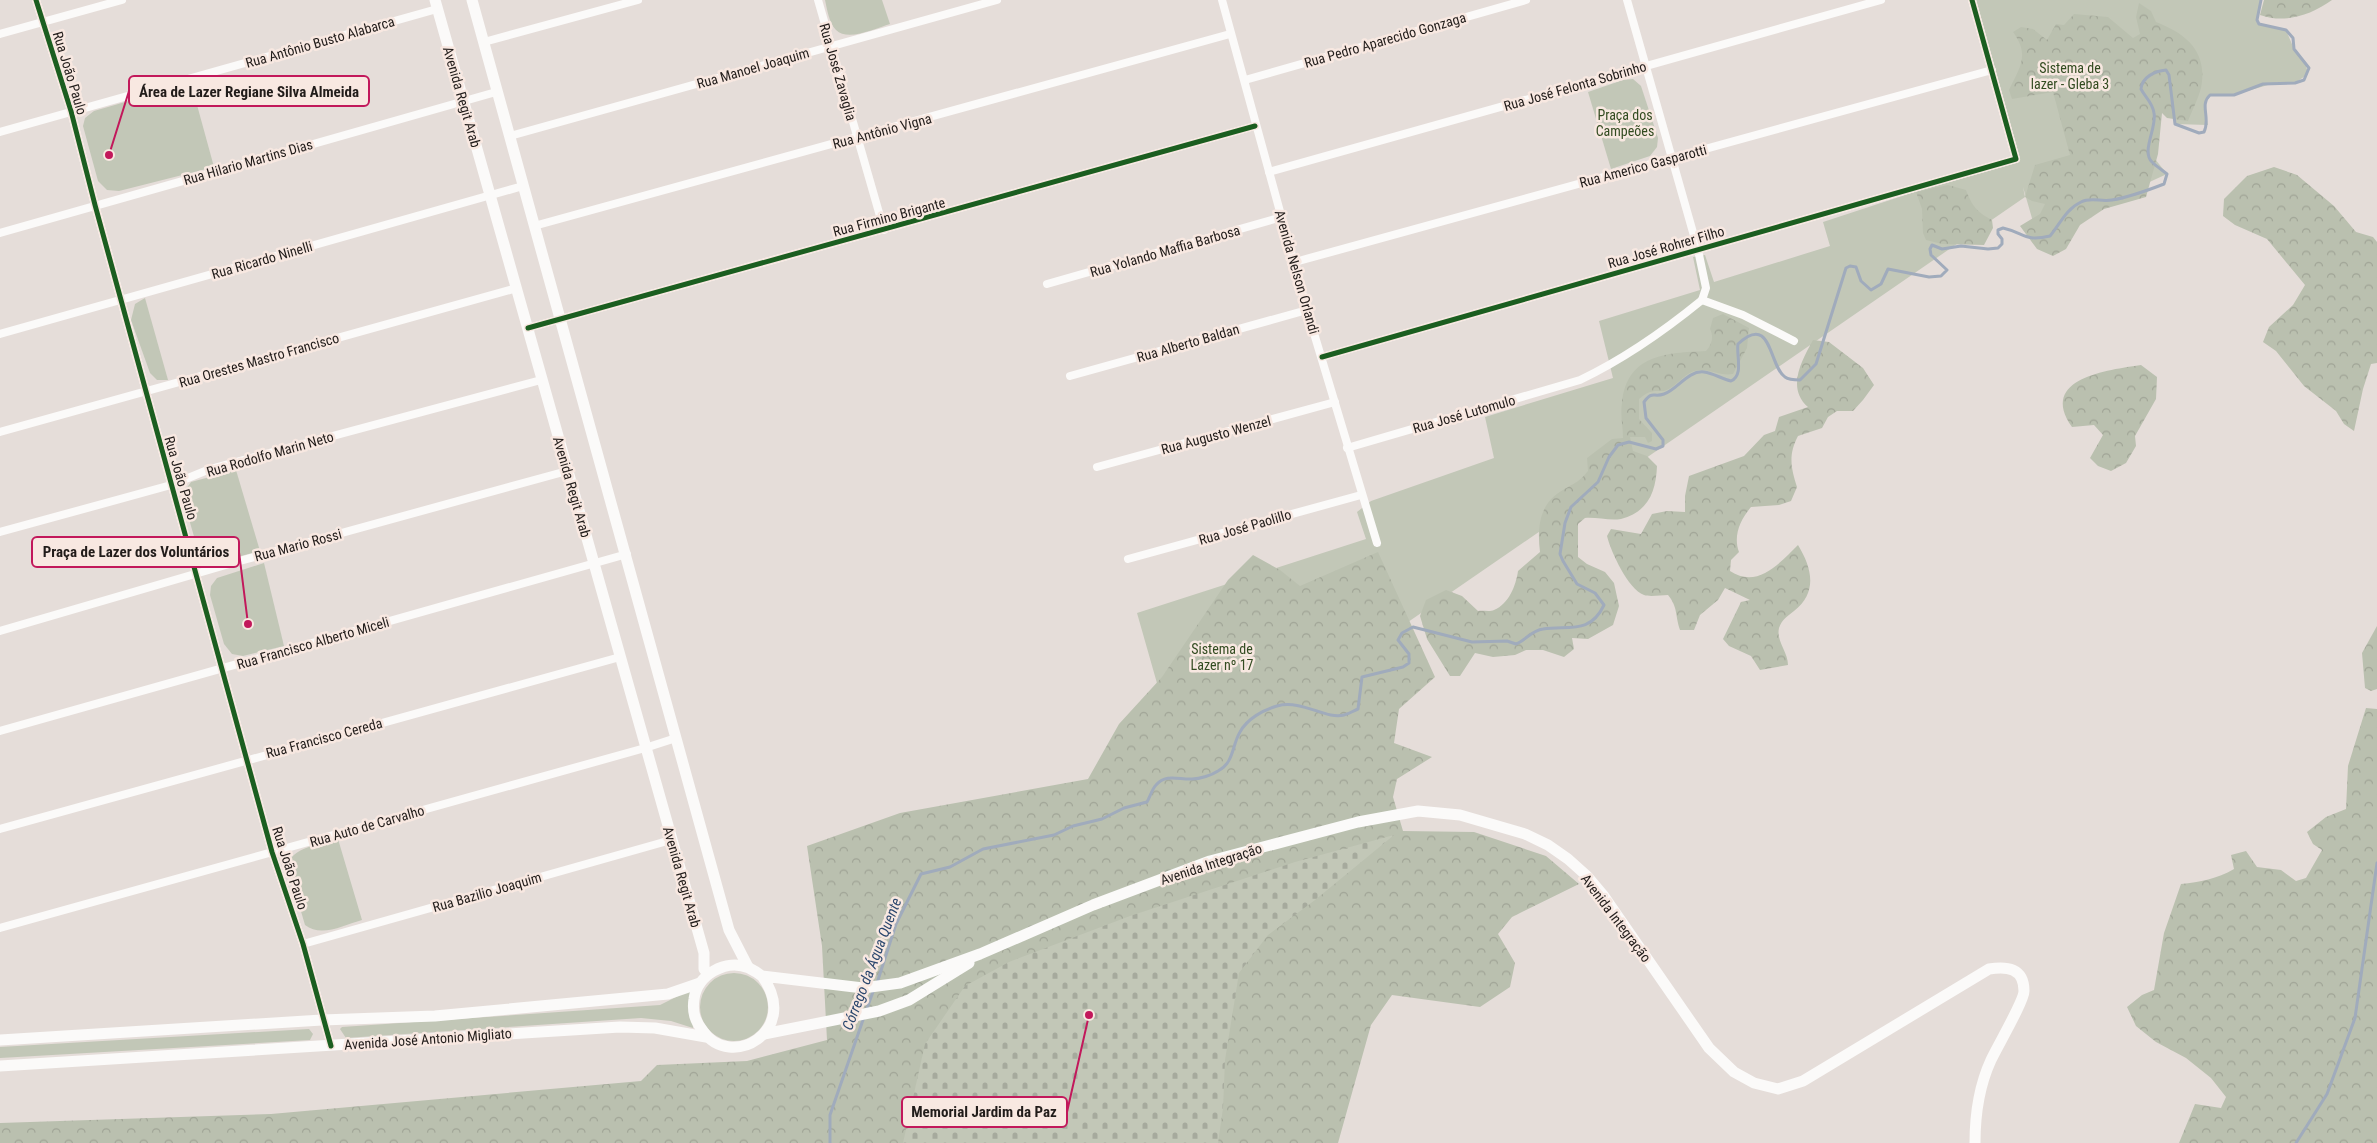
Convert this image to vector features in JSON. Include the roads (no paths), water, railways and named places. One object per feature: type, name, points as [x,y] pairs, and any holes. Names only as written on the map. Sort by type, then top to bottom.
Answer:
[{"type":"main road","points":[[472,0],[496,92],[627,554],[729,930],[748,967]]},
{"type":"main road","name":"Avenida Regit Arab","points":[[436,5],[704,953],[704,969],[708,973]]},
{"type":"main road","name":"Avenida Integração","points":[[762,976],[868,987],[900,983],[980,954],[1093,905],[1210,861],[1358,822],[1418,811],[1460,816],[1525,834],[1548,845],[1587,876],[1603,895],[1709,1048],[1734,1072],[1754,1083],[1778,1089],[1803,1081],[1989,969],[2002,967],[2014,970],[2022,980],[2024,993],[1984,1078],[1976,1113],[1975,1143]]},
{"type":"main road","name":"Avenida Integração","points":[[764,1034],[873,1012],[909,1000],[952,975],[980,954]]},
{"type":"main road","points":[[730,965],[748,967],[762,976],[771,989],[775,1004],[772,1020],[764,1034],[753,1042],[740,1047],[726,1046],[706,1037],[695,1021],[694,995],[708,973],[730,965]]},
{"type":"main road","name":"Avenida José Antonio Migliato","points":[[0,1040],[322,1020],[435,1016],[668,994],[700,983]]},
{"type":"main road","name":"Avenida José Antonio Migliato","points":[[0,1066],[620,1027],[655,1028],[706,1037]]},
{"type":"street","name":"Rua João Paulo","points":[[36,0],[71,111],[272,852],[303,944],[322,1020],[331,1046]]},
{"type":"street","points":[[0,34],[122,0]]},
{"type":"street","points":[[484,42],[638,0]]},
{"type":"street","name":"Rua José Zavaglia","points":[[818,0],[884,230]]},
{"type":"street","name":"Rua Manoel Joaquim","points":[[510,136],[997,0]]},
{"type":"street","name":"Avenida Nelson Orlandi","points":[[1222,0],[1307,310],[1361,495],[1377,543]]},
{"type":"street","name":"Rua Pedro Aparecido Gonzaga","points":[[1244,80],[1526,0]]},
{"type":"street","points":[[1627,0],[1698,250],[1706,288],[1702,300],[1743,315],[1794,340]]},
{"type":"street","name":"Rua José Felonta Sobrinho","points":[[1269,172],[1882,0]]},
{"type":"street","points":[[1972,0],[1992,70]]},
{"type":"street","name":"Rua Antônio Busto Alabarca","points":[[0,132],[436,5]]},
{"type":"street","name":"Rua Antônio Vigna","points":[[534,226],[1230,34]]},
{"type":"street","name":"Rua Americo Gasparotti","points":[[1294,262],[1992,70]]},
{"type":"street","name":"Rua José Rohrer Filho","points":[[1322,357],[2016,159],[1992,70]]},
{"type":"street","name":"Rua Hilario Martins Dias","points":[[0,233],[496,92]]},
{"type":"street","name":"Rua Firmino Brigante","points":[[528,328],[561,321],[1255,126]]},
{"type":"street","name":"Rua Ricardo Ninelli","points":[[0,334],[524,186]]},
{"type":"street","name":"Rua Yolando Maffia Barbosa","points":[[1048,284],[1282,217]]},
{"type":"street","name":"Rua Orestes Mastro Francisco","points":[[0,432],[517,288]]},
{"type":"street","name":"Rua José Lutomulo","points":[[1347,448],[1580,380],[1614,364],[1679,319],[1702,300]]},
{"type":"street","name":"Rua Alberto Baldan","points":[[1070,376],[1307,310]]},
{"type":"street","name":"Rua Rodolfo Marin Neto","points":[[0,532],[171,485],[210,469],[541,380]]},
{"type":"street","name":"Rua Augusto Wenzel","points":[[1097,467],[1335,402]]},
{"type":"street","name":"Rua Mario Rossi","points":[[0,631],[567,471]]},
{"type":"street","name":"Rua José Paolillo","points":[[1128,560],[1361,495]]},
{"type":"street","name":"Rua Francisco Alberto Miceli","points":[[0,731],[627,554]]},
{"type":"street","name":"Rua Francisco Cereda","points":[[0,829],[620,657]]},
{"type":"street","name":"Rua Auto de Carvalho","points":[[0,928],[676,738]]},
{"type":"street","name":"Rua Bazilio Joaquim","points":[[303,944],[671,840]]},
{"type":"waterway","name":"Córrego da Água Quente","points":[[877,983],[896,924],[921,874],[950,867],[983,849],[1054,835],[1073,826],[1102,819],[1124,808],[1147,802],[1155,787],[1164,779],[1195,779],[1213,774],[1223,768],[1230,759],[1237,737],[1243,727],[1256,716],[1277,706],[1295,705],[1337,716],[1346,715],[1358,709],[1362,677],[1403,667],[1409,663],[1409,654],[1398,640],[1402,633],[1413,627],[1472,642],[1507,641],[1516,644],[1539,630],[1578,627],[1592,621],[1604,605],[1595,593],[1577,584],[1563,561],[1560,554],[1565,523],[1571,507],[1598,482],[1609,457],[1618,445],[1629,442],[1656,449],[1663,446],[1663,440],[1646,418],[1644,402],[1647,398],[1651,395],[1669,392],[1688,377],[1698,372],[1704,372],[1731,381],[1735,378],[1738,370],[1738,344],[1749,336],[1757,334],[1764,338],[1780,371],[1785,377],[1800,380],[1816,364],[1846,268],[1850,266],[1856,267],[1861,281],[1871,290],[1881,284],[1888,269],[1929,277],[1941,276],[1947,270],[1931,255],[1930,249],[1932,245],[1942,249],[1961,246],[1988,249],[1998,248],[2002,244],[1998,230],[2003,228],[2035,238],[2050,236],[2067,213],[2081,202],[2119,199],[2164,184],[2167,174],[2152,162],[2148,152],[2154,113],[2151,103],[2141,89],[2144,81],[2150,75],[2166,70],[2169,75],[2175,124],[2199,133],[2204,132],[2206,127],[2205,103],[2210,95],[2234,95],[2263,84],[2295,83],[2304,80],[2309,68],[2294,49],[2293,38],[2286,30],[2259,24],[2257,20],[2261,0]]},
{"type":"waterway","points":[[2296,1143],[2327,1094],[2355,1018],[2377,863]]},
{"type":"waterway","name":"Córrego da Água Quente","points":[[866,1011],[874,989]]},
{"type":"waterway","name":"Córrego da Água Quente","points":[[830,1143],[830,1115],[864,1017]]},
{"type":"place","name":"Área de Lazer Regiane Silva Almeida","points":[[109,155]]},
{"type":"place","name":"Praça de Lazer dos Voluntários","points":[[248,624]]},
{"type":"place","name":"Memorial Jardim da Paz","points":[[1089,1015]]},
{"type":"park label","name":"Sistema de lazer - Gleba 3","points":[[2070,76]]},
{"type":"park label","name":"Praça dos Campeões","points":[[1625,124]]},
{"type":"park label","name":"Sistema de Lazer nº 17","points":[[1222,658]]}]
